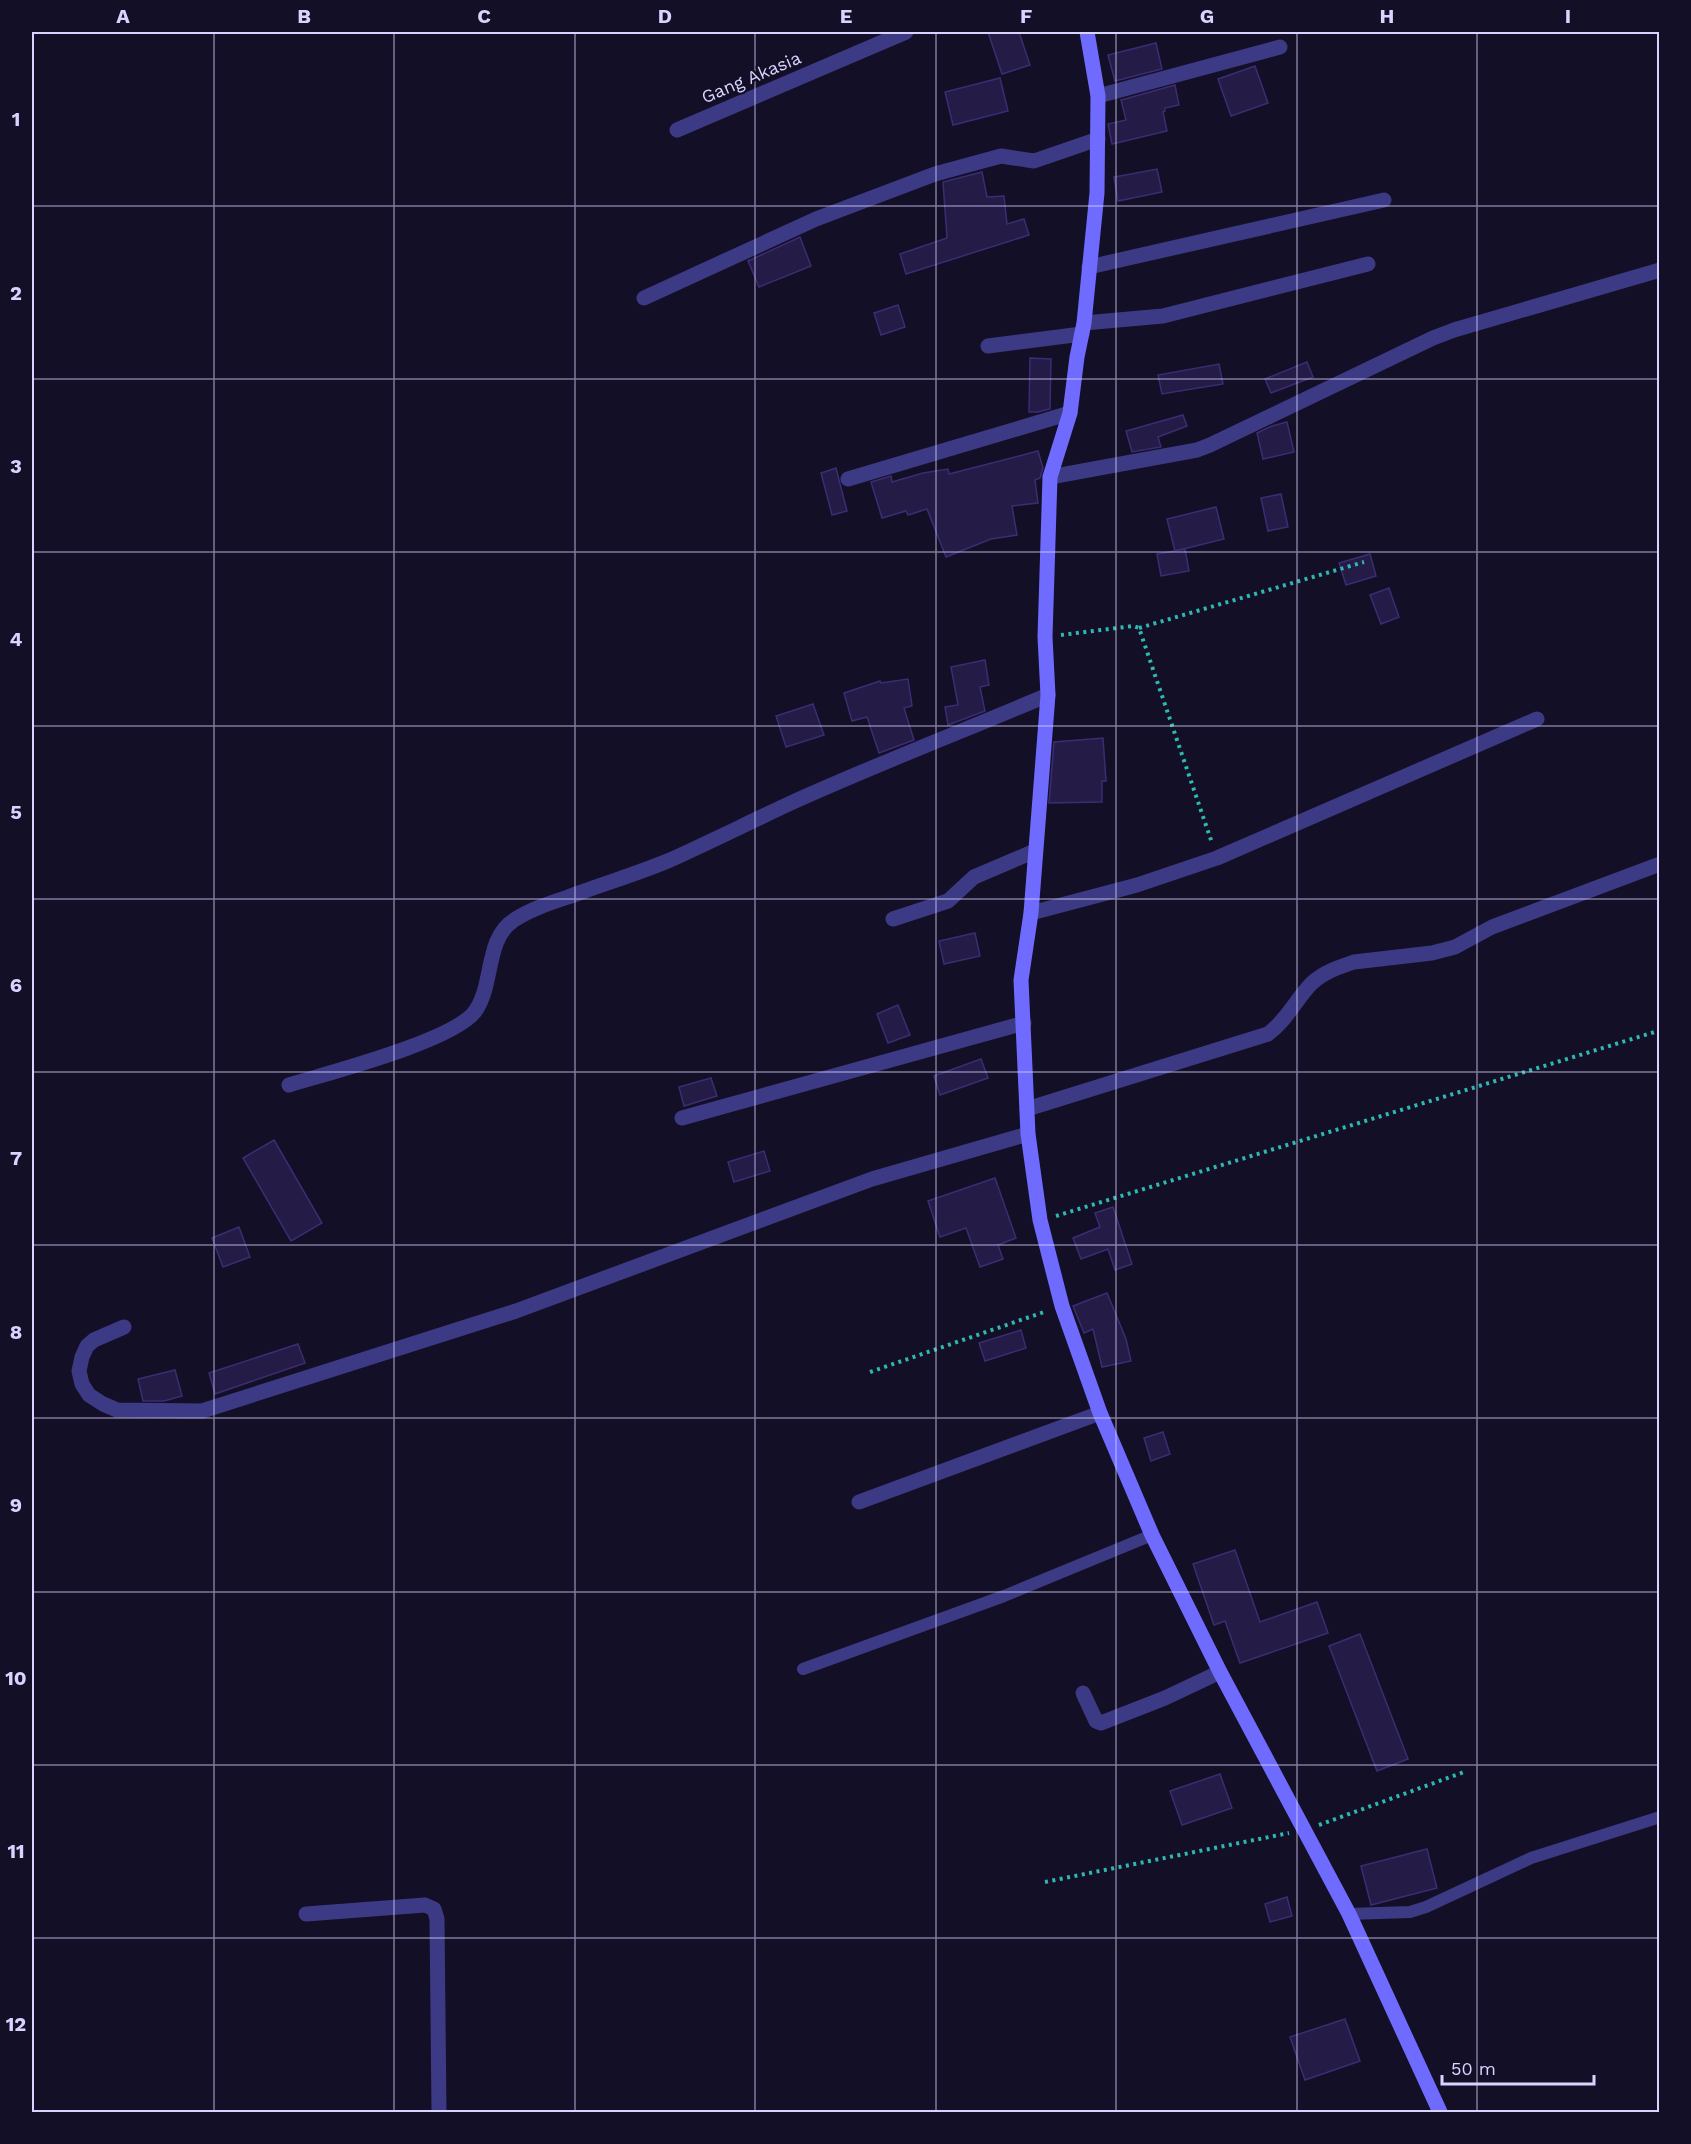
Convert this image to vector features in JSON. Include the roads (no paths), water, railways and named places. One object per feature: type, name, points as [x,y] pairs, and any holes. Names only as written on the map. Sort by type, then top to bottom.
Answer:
[{"type":"main road","points":[[1087,32],[1098,96],[1097,193],[1083,329],[1070,413],[1050,477],[1045,637],[1048,695],[1031,913],[1021,980],[1028,1134],[1041,1220],[1062,1306],[1100,1413],[1152,1536],[1220,1672],[1349,1914],[1440,2112]]},
{"type":"street","name":"Gang Akasia","points":[[677,130],[906,32]]},
{"type":"street","points":[[1098,96],[1280,47]]},
{"type":"street","points":[[644,298],[816,219],[942,172],[1001,156],[1034,161],[1098,139]]},
{"type":"street","points":[[1089,267],[1384,200]]},
{"type":"street","points":[[988,346],[1162,316],[1368,264]]},
{"type":"street","points":[[1050,477],[1210,446],[1433,338],[1659,270]]},
{"type":"street","points":[[848,479],[1070,413]]},
{"type":"street","points":[[289,1085],[403,1049],[448,1032],[469,1018],[477,1009],[486,988],[495,948],[502,932],[513,921],[538,907],[670,860],[794,802],[1048,695]]},
{"type":"street","points":[[1031,913],[1137,885],[1217,858],[1537,719]]},
{"type":"street","points":[[893,920],[948,901],[974,877],[1035,851]]},
{"type":"street","points":[[1027,1109],[1268,1034],[1278,1027],[1312,984],[1330,971],[1342,966],[1354,962],[1432,953],[1455,947],[1492,927],[1659,864]]},
{"type":"street","points":[[682,1118],[1024,1023]]},
{"type":"street","points":[[124,1327],[94,1340],[87,1346],[79,1371],[82,1384],[89,1395],[117,1410],[202,1411],[516,1311],[872,1179],[1028,1134]]},
{"type":"street","points":[[860,1502],[1100,1413]]},
{"type":"street","points":[[1083,1693],[1096,1721],[1101,1723],[1158,1701],[1220,1672]]},
{"type":"street","points":[[306,1914],[425,1905],[434,1909],[437,1919],[439,2112]]},
{"type":"lane","points":[[802,1669],[1004,1596],[1152,1536]]},
{"type":"lane","points":[[1349,1914],[1410,1912],[1426,1907],[1546,1852],[1659,1817]]}]
